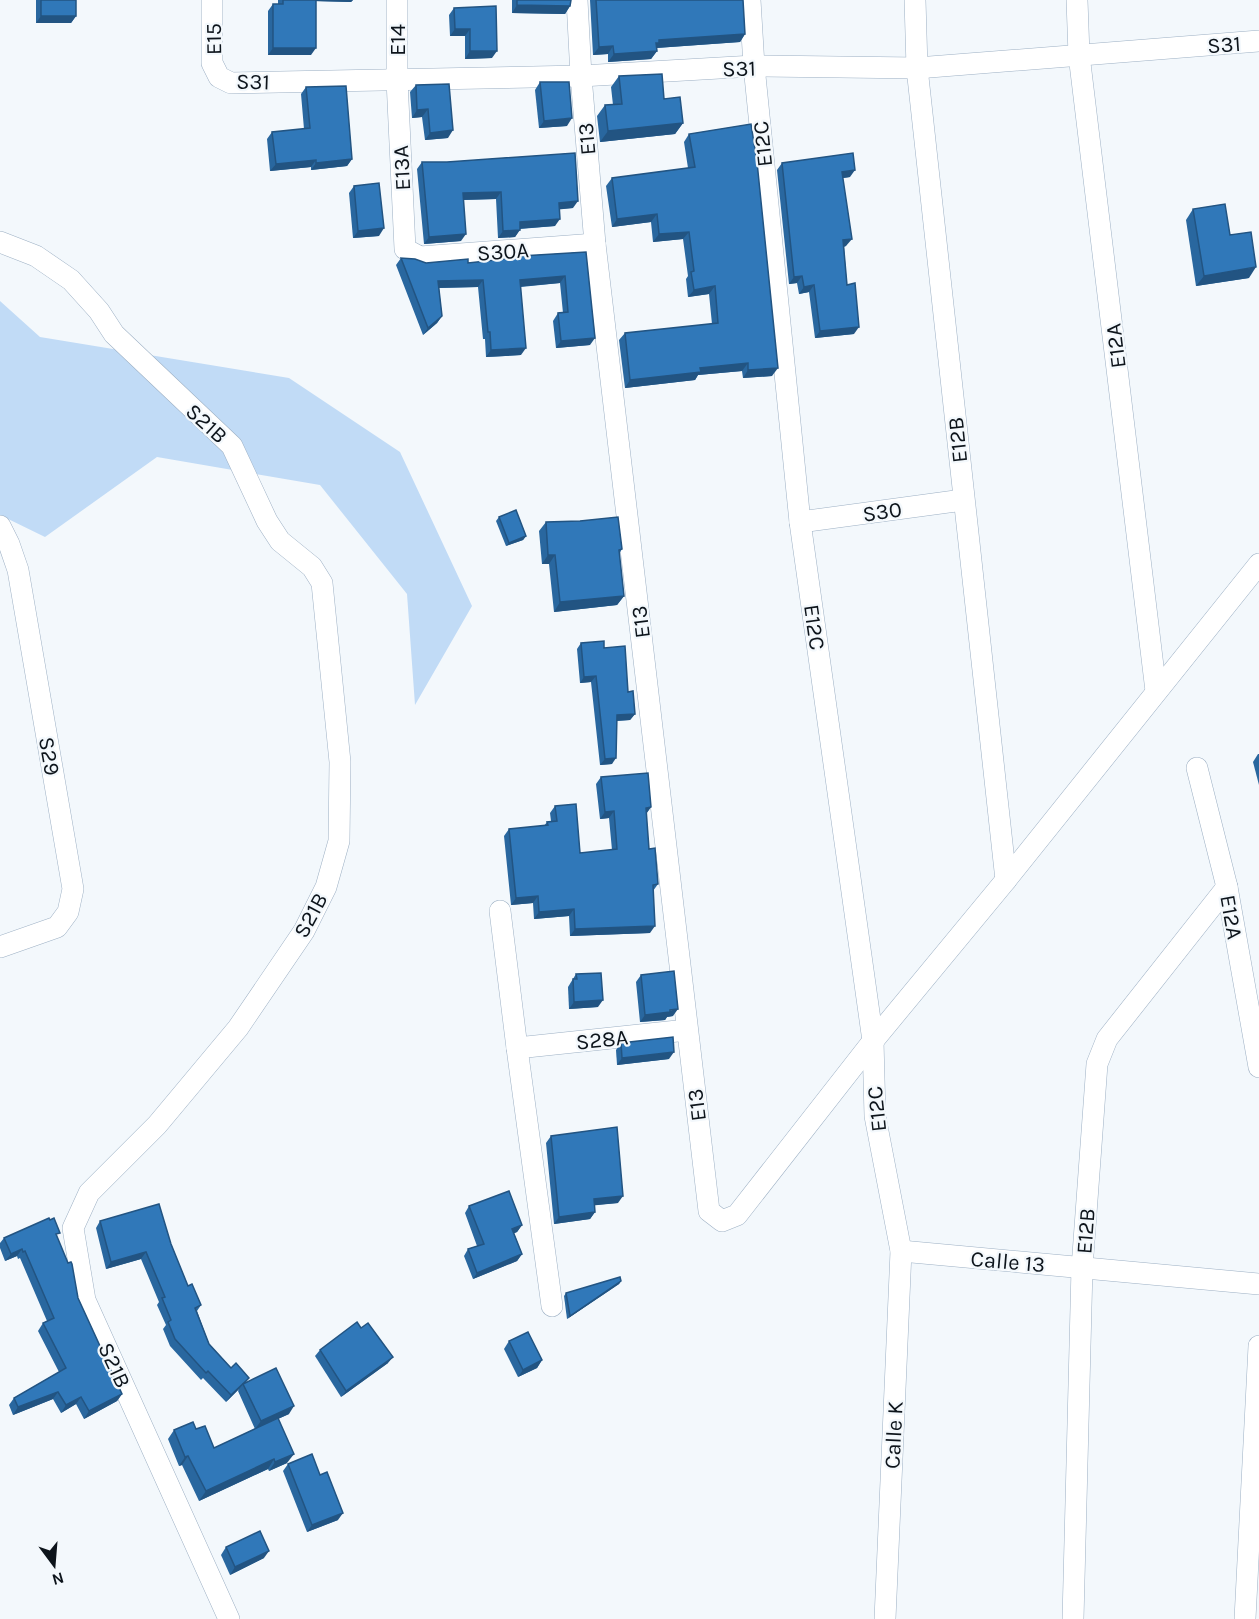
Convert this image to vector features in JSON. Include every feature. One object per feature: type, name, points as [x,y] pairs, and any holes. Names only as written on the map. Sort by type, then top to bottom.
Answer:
[{"type":"street","name":"E15","points":[[212,0],[212,63],[219,77]]},
{"type":"street","name":"E14","points":[[397,0],[397,80]]},
{"type":"street","name":"E13","points":[[577,0],[595,244],[709,1211],[722,1221],[737,1215],[873,1041]]},
{"type":"street","name":"E12C","points":[[750,0],[754,66],[800,522],[873,1041],[875,1116],[901,1251]]},
{"type":"street","name":"E12B","points":[[915,0],[917,68],[1006,880]]},
{"type":"street","name":"E12A","points":[[1077,0],[1079,55],[1156,691]]},
{"type":"street","name":"S31","points":[[219,77],[231,83],[581,76],[754,66],[917,68],[1259,41]]},
{"type":"street","name":"E13A","points":[[397,80],[405,249],[411,254]]},
{"type":"street","name":"S21B","points":[[0,242],[36,256],[71,280],[99,311],[114,334],[232,446],[267,521],[280,541],[312,567],[322,583],[340,762],[339,841],[326,887],[304,931],[238,1028],[157,1125],[89,1193],[73,1228],[85,1300],[229,1619]]},
{"type":"street","name":"S30A","points":[[411,254],[420,257],[595,244]]},
{"type":"street","name":"S30","points":[[800,522],[963,500]]},
{"type":"street","name":"S29","points":[[0,525],[18,570],[73,889],[68,912],[57,927],[0,947]]},
{"type":"street","points":[[873,1041],[1006,880],[1259,564]]},
{"type":"street","name":"E12A","points":[[1197,768],[1227,887],[1259,1067]]},
{"type":"street","name":"E12B","points":[[1073,1619],[1082,1268],[1097,1064],[1107,1039],[1227,887]]},
{"type":"street","points":[[500,911],[552,1306]]},
{"type":"street","name":"S28A","points":[[517,1048],[687,1030]]},
{"type":"street","name":"Calle 13","points":[[901,1251],[1259,1284]]},
{"type":"street","name":"Calle K","points":[[885,1619],[901,1251]]},
{"type":"street","points":[[1245,1619],[1259,1346]]},
{"type":"shaded area","points":[[0,301],[40,337],[289,378],[400,452],[472,606],[415,705],[407,594],[320,485],[157,457],[45,537],[0,515]]},
{"type":"building","points":[[41,0],[76,0],[76,16],[41,16]]},
{"type":"building","points":[[283,0],[316,0],[316,48],[273,48],[273,4],[283,4]]},
{"type":"building","points":[[517,0],[571,0],[570,6],[517,5]]},
{"type":"building","points":[[596,0],[743,0],[745,34],[659,40],[659,43],[656,43],[657,51],[614,54],[613,46],[599,47]]},
{"type":"building","points":[[496,6],[497,51],[470,51],[470,29],[455,29],[454,8]]},
{"type":"building","points":[[662,74],[664,99],[680,97],[683,123],[608,131],[605,105],[622,104],[619,76]]},
{"type":"building","points":[[540,82],[569,82],[572,118],[544,121]]},
{"type":"building","points":[[449,84],[453,130],[430,133],[428,109],[417,110],[416,85]]},
{"type":"building","points":[[346,86],[352,159],[276,164],[272,132],[310,128],[306,87]]},
{"type":"building","points":[[751,124],[778,368],[748,370],[748,363],[700,368],[701,372],[630,380],[625,333],[718,323],[715,286],[694,290],[689,232],[659,234],[657,214],[617,219],[612,178],[695,167],[689,134]]},
{"type":"building","points":[[575,153],[578,201],[559,203],[560,219],[520,222],[520,230],[503,231],[501,192],[463,193],[466,234],[429,237],[422,162]]},
{"type":"building","points":[[853,153],[855,170],[842,172],[852,239],[843,240],[847,285],[855,283],[859,327],[820,331],[814,285],[804,287],[802,276],[794,277],[782,163]]},
{"type":"building","points":[[379,183],[384,228],[358,231],[354,186]]},
{"type":"building","points":[[1225,204],[1230,235],[1251,232],[1256,267],[1204,276],[1193,209]]},
{"type":"building","points":[[586,252],[595,338],[561,341],[558,313],[568,312],[565,276],[520,280],[526,348],[491,350],[483,280],[438,281],[442,316],[428,328],[401,258],[426,263],[468,259],[468,263],[504,259],[504,257]]},
{"type":"building","points":[[516,510],[526,536],[509,543],[499,517]]},
{"type":"building","points":[[618,517],[624,596],[560,602],[555,555],[548,555],[546,522]]},
{"type":"building","points":[[604,641],[604,648],[625,646],[628,692],[633,691],[635,714],[617,715],[616,758],[605,759],[596,676],[584,677],[581,643]]},
{"type":"building","points":[[648,773],[651,807],[646,808],[649,849],[655,848],[658,884],[653,885],[655,926],[575,929],[574,909],[539,912],[538,896],[516,898],[509,829],[548,825],[547,822],[557,821],[555,806],[576,804],[580,853],[617,849],[614,811],[605,812],[601,777]]},
{"type":"building","points":[[674,971],[678,1009],[645,1015],[641,975]]},
{"type":"building","points":[[601,973],[603,1000],[574,1002],[573,979],[577,979],[576,974]]},
{"type":"building","points":[[673,1037],[674,1052],[622,1058],[621,1043]]},
{"type":"building","points":[[617,1127],[623,1196],[594,1199],[595,1212],[559,1217],[551,1136]]},
{"type":"building","points":[[509,1191],[522,1225],[512,1229],[522,1254],[477,1273],[468,1249],[484,1244],[469,1206]]},
{"type":"building","points":[[159,1204],[171,1244],[188,1286],[192,1284],[201,1305],[195,1308],[209,1344],[231,1368],[236,1363],[249,1378],[231,1395],[208,1371],[206,1373],[175,1339],[168,1322],[171,1320],[162,1298],[165,1297],[146,1252],[111,1262],[100,1221]]},
{"type":"building","points":[[49,1218],[50,1220],[54,1218],[60,1233],[56,1234],[68,1263],[72,1264],[78,1298],[122,1394],[89,1411],[81,1397],[66,1405],[58,1392],[18,1407],[14,1398],[66,1368],[43,1323],[54,1318],[25,1251],[23,1252],[22,1249],[11,1254],[4,1238]]},
{"type":"building","points":[[620,1277],[621,1281],[570,1316],[566,1293]]},
{"type":"building","points":[[357,1322],[361,1328],[368,1323],[393,1357],[346,1391],[320,1350]]},
{"type":"building","points":[[528,1332],[542,1360],[523,1370],[509,1341]]},
{"type":"building","points":[[276,1368],[294,1406],[261,1421],[243,1384]]},
{"type":"building","points":[[278,1418],[294,1454],[275,1462],[274,1459],[206,1491],[188,1456],[185,1457],[174,1430],[193,1422],[196,1429],[205,1426],[214,1448]]},
{"type":"building","points":[[312,1454],[320,1475],[327,1472],[343,1513],[312,1525],[288,1464]]},
{"type":"building","points":[[260,1531],[269,1551],[235,1567],[226,1547]]}]
